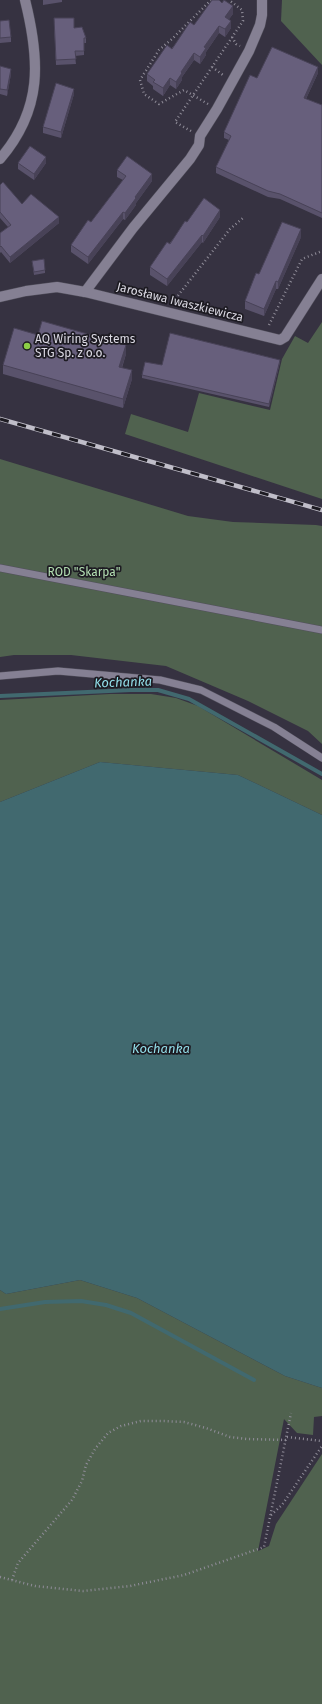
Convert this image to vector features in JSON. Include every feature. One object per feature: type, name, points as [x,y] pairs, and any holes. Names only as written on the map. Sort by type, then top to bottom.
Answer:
[{"type":"street","points":[[0,159],[22,125],[33,91],[36,57],[33,34],[25,0]]},
{"type":"street","points":[[85,292],[190,159],[199,144],[200,136],[217,109],[249,51],[260,25],[262,0]]},
{"type":"street","name":"Jarosława Iwaszkiewicza","points":[[0,297],[26,291],[57,287],[85,292],[280,340],[285,337],[322,279]]},
{"type":"lane","points":[[0,568],[322,630]]},
{"type":"lane","points":[[0,676],[58,671],[160,680],[200,690],[274,727],[322,758]]},
{"type":"path","points":[[211,0],[159,50],[140,80],[144,94],[159,104],[184,90],[217,109]]},
{"type":"path","points":[[200,136],[175,122],[243,21],[242,10],[229,0]]},
{"type":"path","points":[[171,306],[230,229],[243,218]]},
{"type":"path","points":[[266,330],[270,325],[302,259],[322,252]]},
{"type":"path","points":[[0,1576],[35,1586],[83,1591],[130,1586],[184,1575],[264,1547],[291,1413]]},
{"type":"path","points":[[12,1580],[18,1563],[72,1500],[82,1482],[86,1465],[95,1449],[108,1433],[121,1426],[141,1420],[164,1421],[191,1424],[230,1437],[247,1439],[286,1438],[322,1441]]},
{"type":"path","points":[[270,1515],[282,1505],[322,1446]]},
{"type":"green space","points":[[282,0],[322,0],[322,65],[281,21]]},
{"type":"green space","points":[[322,322],[322,499],[125,434],[131,414],[188,432],[199,393],[270,410],[282,359],[295,336],[308,343]]},
{"type":"green space","name":"ROD \"Skarpa\"","points":[[0,459],[188,516],[233,522],[322,526],[322,744],[308,731],[248,701],[166,666],[71,655],[14,655],[0,657]]},
{"type":"green space","points":[[110,694],[151,694],[176,698],[198,706],[322,780],[322,815],[238,775],[100,762],[0,802],[0,700]]},
{"type":"green space","points":[[80,1280],[137,1298],[285,1376],[322,1388],[322,1416],[314,1417],[313,1435],[297,1433],[284,1419],[258,1551],[269,1546],[276,1524],[322,1454],[322,1704],[0,1704],[0,1290],[6,1294]]},
{"type":"water","name":"Kochanka","points":[[100,762],[238,775],[322,815],[322,1388],[285,1376],[137,1298],[80,1280],[6,1294],[0,1290],[0,802]]},
{"type":"building","points":[[212,0],[219,0],[222,3],[224,0],[233,6],[225,17],[231,21],[225,29],[219,26],[204,47],[206,48],[200,57],[194,53],[176,82],[170,78],[163,88],[153,82],[155,80],[147,74],[167,45],[172,49],[190,22],[194,25]]},
{"type":"building","points":[[54,18],[74,18],[74,28],[82,27],[86,38],[84,38],[84,51],[75,51],[76,59],[56,60]]},
{"type":"building","points":[[9,20],[11,37],[0,38],[0,21]]},
{"type":"building","points":[[272,47],[318,67],[304,98],[322,105],[322,213],[280,194],[268,191],[216,167],[231,136],[224,132],[250,75],[257,78]]},
{"type":"building","points":[[0,66],[11,69],[7,90],[0,89]]},
{"type":"building","points":[[56,83],[74,89],[61,132],[43,127]]},
{"type":"building","points":[[30,146],[46,157],[34,174],[18,163]]},
{"type":"building","points":[[127,156],[152,174],[125,213],[123,212],[88,257],[71,245],[88,220],[91,222],[126,176],[117,170]]},
{"type":"building","points":[[3,182],[22,204],[31,194],[59,217],[10,257],[1,246],[0,247],[0,233],[11,225],[0,212],[0,185]]},
{"type":"building","points":[[204,198],[220,210],[203,236],[202,235],[167,279],[150,267],[167,242],[170,244],[185,221],[187,222]]},
{"type":"building","points":[[282,222],[301,229],[278,282],[276,281],[264,309],[245,301],[256,273],[259,274]]},
{"type":"building","points":[[44,259],[45,270],[34,272],[32,261]]},
{"type":"building","points":[[42,321],[126,345],[119,367],[132,370],[123,399],[3,365],[14,328],[38,335]]},
{"type":"building","points":[[170,333],[280,360],[269,404],[142,375],[145,362],[162,365]]},
{"type":"waterway","name":"Kochanka","points":[[0,696],[158,690],[189,699],[322,774]]},
{"type":"waterway","points":[[0,1309],[45,1302],[81,1301],[106,1305],[131,1313],[254,1380]]},
{"type":"railway","points":[[0,419],[322,510]]},
{"type":"place","name":"AQ Wiring Systems STG Sp. z o.o.","points":[[27,346]]}]
